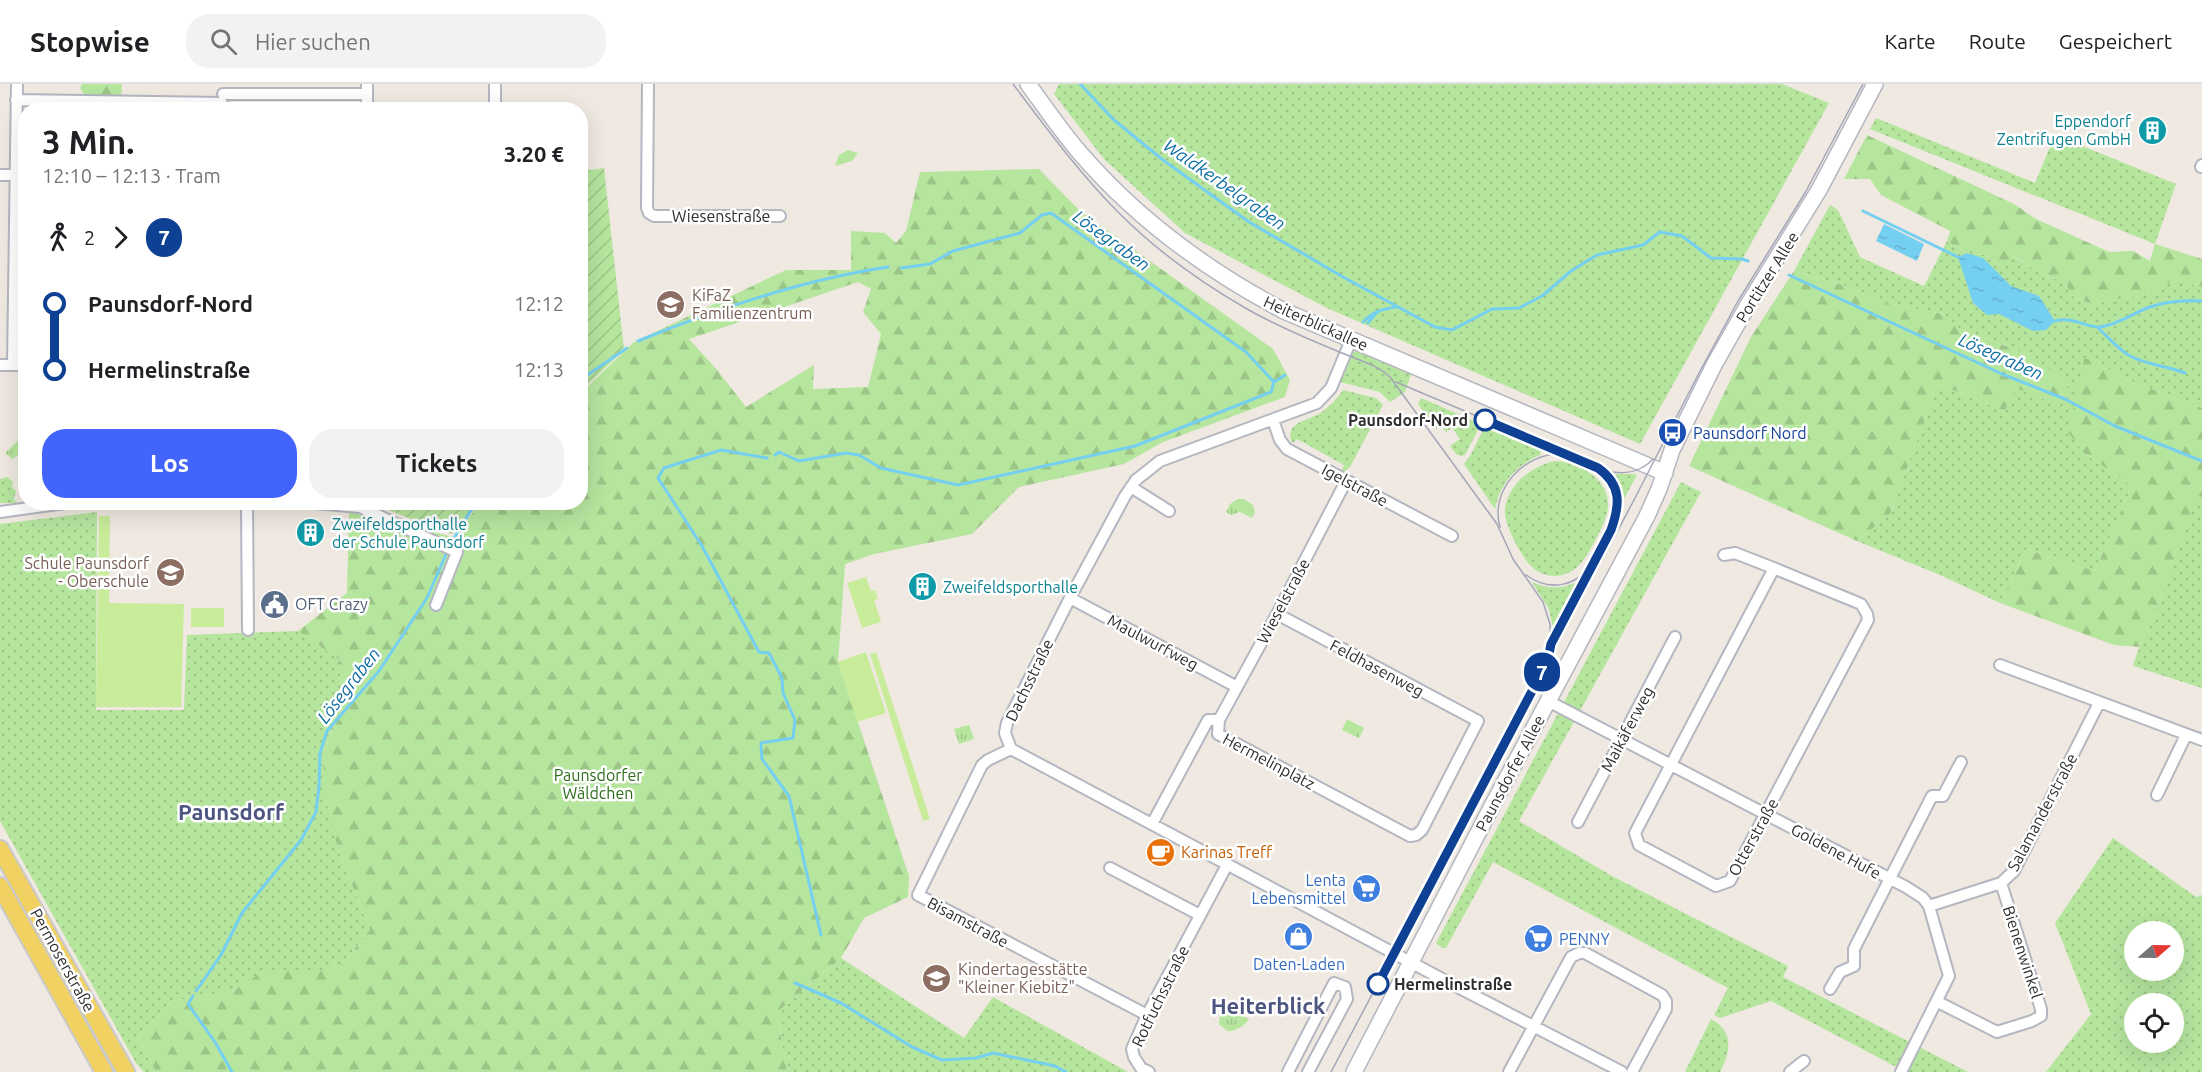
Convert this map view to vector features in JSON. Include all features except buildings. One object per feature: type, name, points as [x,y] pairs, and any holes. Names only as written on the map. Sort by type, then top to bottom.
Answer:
[{"type":"main road","name":"Heiterblickallee","points":[[1028,84],[1080,153],[1122,196],[1186,251],[1244,290],[1284,311],[1665,473]]},
{"type":"main road","name":"Portitzer Allee","points":[[1665,473],[1672,450],[1714,365],[1749,303],[1820,190],[1875,84]]},
{"type":"main road","name":"Paunsdorfer Allee","points":[[1354,1072],[1647,516],[1665,473]]},
{"type":"main road","name":"Permoserstraße","points":[[0,849],[126,1072]]},
{"type":"main road","name":"Permoserstraße","points":[[0,886],[105,1072]]},
{"type":"street","points":[[17,84],[15,175],[18,222]]},
{"type":"street","points":[[495,84],[495,102]]},
{"type":"street","name":"Wiesenstraße","points":[[648,84],[647,208],[649,213],[654,216],[780,216]]},
{"type":"street","points":[[138,102],[367,89]]},
{"type":"street","points":[[16,100],[40,102]]},
{"type":"street","points":[[0,175],[15,175]]},
{"type":"street","points":[[13,364],[18,285]]},
{"type":"street","name":"Dachsstraße","points":[[1011,749],[1005,732],[1007,723],[1070,598],[1136,480],[1160,461],[1313,406],[1331,388],[1351,340]]},
{"type":"street","points":[[0,365],[18,364]]},
{"type":"street","name":"Igelstraße","points":[[1273,420],[1280,440],[1287,450],[1452,536]]},
{"type":"street","name":"Wieselstraße","points":[[1219,720],[1346,481]]},
{"type":"street","points":[[1131,487],[1169,511]]},
{"type":"street","points":[[0,512],[18,510]]},
{"type":"street","points":[[247,510],[248,630]]},
{"type":"street","points":[[366,510],[457,552],[436,605]]},
{"type":"street","name":"Otterstraße","points":[[1724,555],[1735,553],[1776,569],[1861,604],[1866,610],[1868,620],[1730,881],[1716,886],[1639,845],[1636,829],[1672,765],[1772,572],[1776,569]]},
{"type":"street","name":"Maulwurfweg","points":[[1070,598],[1237,687]]},
{"type":"street","name":"Feldhasenweg","points":[[1277,614],[1478,721],[1422,830],[1416,835]]},
{"type":"street","name":"Maikäferweg","points":[[1578,822],[1675,637]]},
{"type":"street","points":[[2000,665],[2202,740]]},
{"type":"street","name":"Goldene Hufe","points":[[1548,701],[1915,892],[1929,906]]},
{"type":"street","name":"Salamanderstraße","points":[[1929,906],[2001,883],[2014,872],[2099,703]]},
{"type":"street","name":"Hermelinplatz","points":[[1152,824],[1208,720],[1219,720],[1218,734],[1410,836],[1416,835]]},
{"type":"street","points":[[2157,795],[2186,735]]},
{"type":"street","points":[[1011,749],[1410,962],[1622,1072]]},
{"type":"street","name":"Bisamstraße","points":[[1011,749],[982,765],[918,895],[1147,1015]]},
{"type":"street","points":[[1830,989],[1840,972],[1854,966],[1854,949],[1932,796],[1943,796],[1961,762]]},
{"type":"street","name":"Rotfuchsstraße","points":[[1149,1072],[1141,1068],[1132,1049],[1147,1015],[1227,865]]},
{"type":"street","points":[[1110,868],[1200,915]]},
{"type":"street","name":"Bienenwinkel","points":[[1938,1002],[1997,1032],[2041,1016],[2041,1009],[2001,883]]},
{"type":"street","points":[[1901,1072],[1949,976],[1929,906]]},
{"type":"street","points":[[1509,1072],[1571,957],[1579,953],[1585,953],[1662,995],[1666,1001],[1666,1008],[1632,1072]]},
{"type":"street","points":[[1288,1072],[1334,983],[1345,987],[1347,999],[1308,1072]]},
{"type":"street","points":[[1790,1072],[1804,1061]]},
{"type":"green space","points":[[82,84],[122,84],[121,101],[85,96],[80,88]]},
{"type":"green space","points":[[1059,84],[1782,84],[1829,103],[1640,444],[1327,308],[1185,233],[1104,159],[1054,94]]},
{"type":"green space","points":[[1876,118],[2035,183],[2055,135],[2176,184],[2155,244],[1870,129]]},
{"type":"green space","points":[[1867,135],[2016,205],[2034,218],[2109,252],[2133,251],[2150,261],[2155,244],[2202,259],[2202,287],[2176,280],[2141,296],[2110,300],[2094,305],[2074,297],[2065,283],[2043,274],[2013,256],[2003,267],[1984,255],[1967,253],[1947,241],[1950,231],[1881,195],[1870,179],[1844,179]]},
{"type":"green space","points":[[848,150],[858,153],[852,161],[835,166],[839,155]]},
{"type":"green space","points":[[604,168],[624,350],[588,384],[588,170]]},
{"type":"green space","name":"Paunsdorfer Wäldchen","points":[[1039,169],[1080,211],[1273,349],[1290,380],[1285,397],[1163,442],[1124,464],[1019,487],[972,534],[874,554],[845,564],[838,662],[909,876],[908,897],[864,918],[841,958],[777,1012],[787,1072],[156,1072],[138,1038],[172,1001],[233,991],[265,970],[327,970],[343,963],[370,930],[339,852],[325,797],[323,754],[342,709],[340,660],[298,631],[347,593],[349,512],[454,537],[475,510],[588,510],[588,386],[634,342],[786,270],[851,270],[851,231],[885,233],[896,243],[906,231],[920,172]],"holes":[[[858,282],[871,289],[863,312],[881,334],[868,387],[813,389],[814,365],[746,407],[689,339]]]},
{"type":"green space","points":[[1830,205],[1838,210],[1860,257],[1924,286],[1947,241],[1967,253],[1984,255],[2003,267],[2012,256],[2043,274],[2065,283],[2074,297],[2093,305],[2141,296],[2176,280],[2202,287],[2202,408],[2123,378],[2093,359],[2083,452],[2132,486],[2095,571],[2026,549],[2000,603],[1940,575],[1857,541],[1890,514],[1938,384],[2005,411],[2029,355],[1958,328],[1943,314],[1884,303],[1849,287],[1794,271]]},
{"type":"green space","points":[[1794,271],[1849,287],[1884,303],[1943,314],[1958,328],[2029,355],[2069,382],[2060,406],[2016,388],[2005,411],[1938,384],[1890,514],[1857,541],[1689,466],[1751,337]]},
{"type":"green space","points":[[1359,349],[1411,374],[1405,392],[1390,402],[1380,392],[1340,382],[1352,353]]},
{"type":"green space","points":[[2084,359],[2093,359],[2123,378],[2202,408],[2202,497],[2197,496],[2156,613],[2139,647],[2114,645],[2000,603],[2026,549],[2095,571],[2132,486],[2083,452],[2068,432]]},
{"type":"green space","points":[[1343,390],[1376,398],[1383,405],[1350,467],[1341,472],[1344,465],[1297,439],[1293,443],[1290,435],[1294,426],[1322,412]]},
{"type":"green space","points":[[1421,398],[1481,424],[1465,455],[1456,454],[1450,446],[1460,439],[1452,428],[1446,432],[1441,426],[1436,429],[1418,404]]},
{"type":"green space","points":[[1485,426],[1509,435],[1508,438],[1514,440],[1515,438],[1541,450],[1540,455],[1524,464],[1505,483],[1495,509],[1464,464]]},
{"type":"green space","points":[[18,441],[18,456],[12,459],[5,453]]},
{"type":"green space","points":[[1555,461],[1574,465],[1598,480],[1604,488],[1608,507],[1603,525],[1584,559],[1575,569],[1556,576],[1540,572],[1527,561],[1510,531],[1505,515],[1507,500],[1516,484],[1538,467]]},
{"type":"green space","points":[[1610,474],[1637,475],[1620,506],[1617,488]]},
{"type":"green space","points":[[7,477],[13,482],[12,487],[16,491],[14,499],[17,503],[0,503],[0,479]]},
{"type":"green space","points":[[1681,482],[1701,492],[1519,821],[1612,876],[1788,966],[1783,977],[1968,1072],[1906,1072],[1771,1001],[1720,1018],[1714,1015],[1728,988],[1493,862],[1446,948],[1436,943]]},
{"type":"green space","points":[[2197,495],[2202,497],[2202,688],[2133,666],[2139,647],[2156,613]]},
{"type":"green space","points":[[1238,499],[1244,499],[1253,505],[1255,513],[1252,518],[1240,512],[1231,515],[1226,512],[1230,504]]},
{"type":"green space","points":[[388,510],[474,510],[452,534]]},
{"type":"green space","points":[[97,512],[96,710],[184,710],[187,635],[298,631],[340,660],[342,709],[323,754],[339,852],[370,930],[343,963],[327,970],[265,970],[233,991],[172,1001],[138,1038],[156,1072],[144,1072],[136,1063],[0,821],[0,524]]},
{"type":"green space","points":[[99,516],[110,516],[109,603],[184,604],[181,707],[96,707]]},
{"type":"green space","points":[[866,577],[871,591],[875,590],[878,599],[874,600],[881,622],[862,628],[847,583]]},
{"type":"green space","points":[[1582,579],[1554,632],[1549,609],[1532,582],[1557,587],[1570,585]]},
{"type":"green space","points":[[191,608],[224,608],[224,627],[191,627]]},
{"type":"green space","points":[[866,652],[886,713],[857,722],[838,662]]},
{"type":"green space","points":[[876,652],[930,819],[923,821],[870,654]]},
{"type":"green space","points":[[1347,719],[1364,728],[1359,738],[1342,730]]},
{"type":"green space","points":[[969,725],[974,739],[959,744],[954,729]]},
{"type":"green space","points":[[2113,838],[2196,897],[2202,895],[2202,1072],[2046,1072],[2091,1014],[2055,923]]},
{"type":"green space","points":[[841,958],[964,1038],[993,997],[1128,1072],[787,1072],[777,1012]]},
{"type":"green space","points":[[1222,1014],[1241,1015],[1249,1019],[1239,1028],[1227,1031],[1219,1024]]},
{"type":"green space","points":[[1711,1019],[1724,1030],[1727,1036],[1728,1050],[1724,1064],[1720,1072],[1685,1072]]},
{"type":"water","points":[[1884,224],[1924,244],[1917,261],[1876,241]]},
{"type":"water","points":[[1967,253],[1983,258],[2011,286],[2039,296],[2055,321],[2046,330],[2033,331],[1999,314],[1987,315],[1973,303],[1958,257]]},
{"type":"waterway","name":"Lösegraben","points":[[1080,84],[1114,120],[1163,160],[1249,222],[1435,327],[1452,330],[1492,309],[1519,308],[1542,296],[1571,271],[1597,255],[1643,245],[1660,232],[1682,236],[1711,258],[1748,261]]},
{"type":"waterway","points":[[1863,211],[1958,257]]},
{"type":"waterway","name":"Lösegraben","points":[[901,268],[930,264],[953,251],[1020,233],[1042,215],[1051,213],[1246,352],[1274,382],[1285,375]]},
{"type":"waterway","name":"Lösegraben","points":[[638,341],[761,297],[825,279],[888,267]]},
{"type":"waterway","name":"Lösegraben","points":[[1789,275],[2002,374],[2065,399],[2115,426],[2202,461]]},
{"type":"waterway","points":[[2055,321],[2068,320],[2100,327],[2161,304],[2202,301]]},
{"type":"waterway","name":"Lösegraben","points":[[1363,322],[1378,312],[1396,307]]},
{"type":"waterway","name":"Lösegraben","points":[[1368,323],[1376,313]]},
{"type":"waterway","points":[[2098,328],[2130,356],[2185,373]]},
{"type":"waterway","name":"Lösegraben","points":[[588,375],[627,348]]},
{"type":"waterway","points":[[775,455],[779,452],[799,461],[846,453],[859,455],[881,468],[958,485],[1135,446],[1271,392],[1274,382]]},
{"type":"waterway","points":[[767,458],[721,450],[664,468],[658,478],[702,546],[759,652],[769,653],[782,678],[783,693],[795,720],[793,738],[761,743],[762,759],[789,796],[821,935]]},
{"type":"waterway","name":"Lösegraben","points":[[451,543],[471,510]]},
{"type":"waterway","name":"Lösegraben","points":[[196,991],[221,955],[242,913],[301,840],[316,812],[320,753],[327,731],[379,671],[427,598],[447,552]]},
{"type":"waterway","points":[[795,983],[841,1003],[912,1047],[942,1060],[976,1058],[993,1053],[1055,1066],[1066,1072]]},
{"type":"waterway","name":"Lösegraben","points":[[193,996],[188,1004],[215,1042],[232,1072]]},
{"type":"tram line","points":[[1013,84],[1091,183],[1134,228],[1180,266],[1258,315],[1374,366],[1390,377],[1497,524],[1513,559],[1543,602],[1550,624],[1550,651]]},
{"type":"tram line","points":[[1331,1072],[1699,373],[1738,301],[1805,193],[1863,84]]},
{"type":"tram line","points":[[1396,382],[1607,471],[1620,473],[1632,471],[1643,467],[1653,459]]},
{"type":"tram line","name":"7","points":[[1378,984],[1541,674],[1551,644],[1611,530],[1617,512],[1618,500],[1614,486],[1598,468],[1485,420]]},
{"type":"tram line","points":[[1500,527],[1498,513],[1500,500],[1513,476],[1535,459],[1562,454]]},
{"type":"tram line","points":[[1600,469],[1607,475],[1615,489],[1617,504],[1612,528]]},
{"type":"tram line","points":[[1526,575],[1545,584],[1563,584],[1580,576],[1594,561]]},
{"type":"place","name":"Eppendorf Zentrifugen GmbH","points":[[2152,130]]},
{"type":"place","name":"KiFaZ Familienzentrum","points":[[671,304]]},
{"type":"place","name":"Paunsdorf-Nord","points":[[1485,420]]},
{"type":"place","name":"Paunsdorf Nord","points":[[1672,433]]},
{"type":"place","name":"Zweifeldsporthalle der Schule Paunsdorf","points":[[311,533]]},
{"type":"place","name":"Schule Paunsdorf - Oberschule","points":[[170,572]]},
{"type":"place","name":"Zweifeldsporthalle","points":[[922,587]]},
{"type":"place","name":"OFT Crazy","points":[[274,604]]},
{"type":"place","name":"Karinas Treff","points":[[1160,852]]},
{"type":"place","name":"Lenta Lebensmittel","points":[[1367,889]]},
{"type":"place","name":"Daten-Laden","points":[[1299,936]]},
{"type":"place","name":"PENNY","points":[[1538,939]]},
{"type":"place","name":"Kindertagesstätte \"Kleiner Kiebitz\"","points":[[937,978]]},
{"type":"place","name":"Hermelinstraße","points":[[1378,984]]},
{"type":"district","name":"Paunsdorf","points":[[231,811]]},
{"type":"district","name":"Heiterblick","points":[[1268,1005]]},
{"type":"water label","name":"Waldkerbelgraben","points":[[1225,184]]}]
